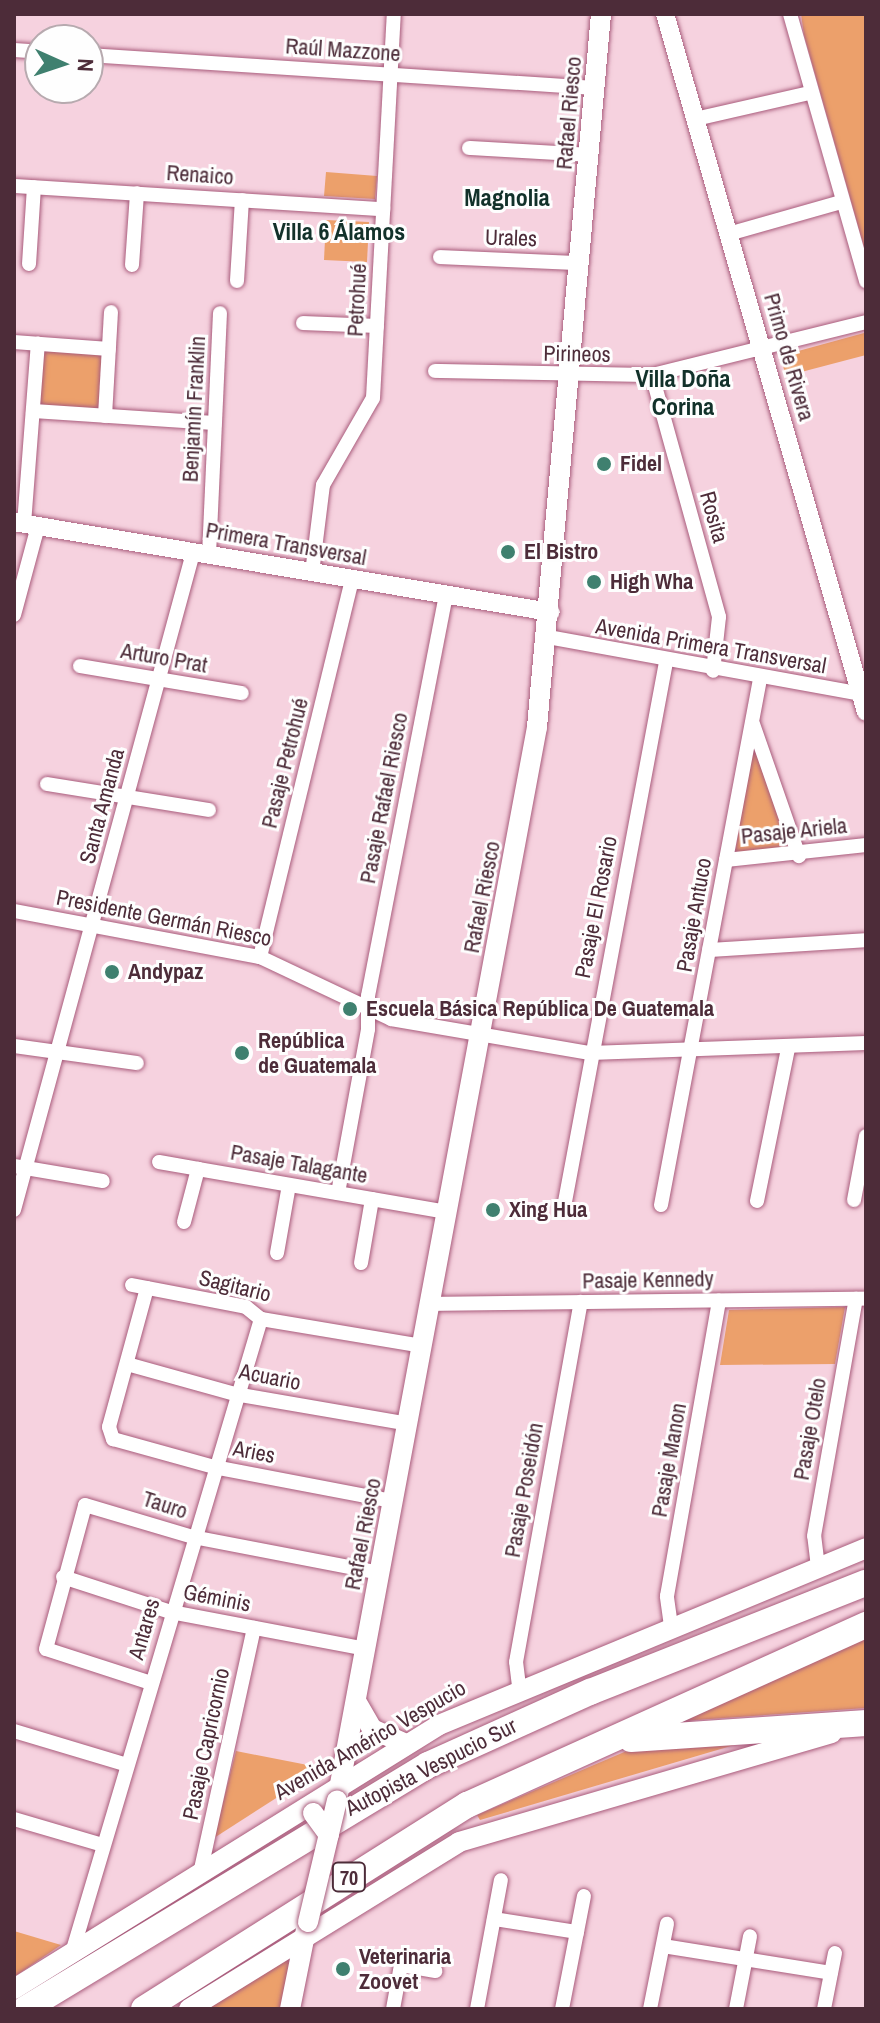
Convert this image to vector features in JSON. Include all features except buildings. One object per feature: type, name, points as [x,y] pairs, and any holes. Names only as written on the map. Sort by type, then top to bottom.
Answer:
[{"type":"highway","points":[[761,1625],[866,1568]]},
{"type":"highway","name":"Autopista Vespucio Sur","points":[[20,1998],[428,1765],[866,1583]]},
{"type":"highway","name":"70","points":[[144,2009],[415,1834],[562,1758],[866,1625]]},
{"type":"highway","points":[[562,1758],[681,1731],[866,1723]]},
{"type":"main road","name":"Rafael Riesco","points":[[290,2009],[342,1780],[481,1034],[548,637],[601,14]]},
{"type":"main road","name":"Avenida Américo Vespucio","points":[[20,1998],[72,1953],[201,1869],[305,1811],[342,1780],[404,1743],[519,1686],[866,1548]]},
{"type":"main road","points":[[356,1701],[372,1729],[404,1743]]},
{"type":"main road","points":[[189,2009],[306,1928],[408,1868],[480,1833],[866,1723]]},
{"type":"main road","points":[[305,1811],[329,1835]]},
{"type":"street","name":"Petrohué","points":[[312,573],[323,485],[373,398],[394,14]]},
{"type":"street","name":"Primo de Rivera","points":[[665,14],[864,701]]},
{"type":"street","points":[[790,14],[809,93],[866,281]]},
{"type":"street","name":"Raúl Mazzone","points":[[104,56],[595,88]]},
{"type":"street","points":[[695,119],[809,93]]},
{"type":"street","points":[[469,148],[589,155]]},
{"type":"street","name":"Renaico","points":[[14,186],[383,209]]},
{"type":"street","points":[[29,264],[34,187]]},
{"type":"street","points":[[132,265],[137,193]]},
{"type":"street","points":[[237,281],[242,200]]},
{"type":"street","points":[[728,234],[841,202]]},
{"type":"street","name":"Urales","points":[[440,257],[580,263]]},
{"type":"street","points":[[105,416],[111,312]]},
{"type":"street","name":"Benjamín Franklin","points":[[201,554],[215,423],[220,313]]},
{"type":"street","name":"Pirineos","points":[[435,371],[652,375],[866,322]]},
{"type":"street","points":[[303,323],[377,326]]},
{"type":"street","points":[[14,342],[109,349]]},
{"type":"street","points":[[14,615],[25,524],[38,344]]},
{"type":"street","name":"Rosita","points":[[652,375],[719,617],[713,671]]},
{"type":"street","points":[[33,411],[215,423]]},
{"type":"street","name":"Primera Transversal","points":[[25,524],[550,612]]},
{"type":"street","name":"Santa Amanda","points":[[14,1210],[20,1167],[58,1052],[159,679],[201,554]]},
{"type":"street","name":"Pasaje Petrohué","points":[[260,957],[352,580]]},
{"type":"street","name":"Pasaje Rafael Riesco","points":[[338,1193],[368,1010],[446,595]]},
{"type":"street","name":"Avenida Primera Transversal","points":[[548,637],[864,701]]},
{"type":"street","name":"Pasaje El Rosario","points":[[564,1207],[590,1053],[666,662]]},
{"type":"street","name":"Arturo Prat","points":[[80,666],[242,693]]},
{"type":"street","name":"Pasaje Antuco","points":[[661,1205],[760,679]]},
{"type":"street","points":[[752,721],[799,856]]},
{"type":"street","points":[[47,784],[209,810]]},
{"type":"street","name":"Pasaje Ariela","points":[[726,860],[799,856],[866,845]]},
{"type":"street","name":"Presidente Germán Riesco","points":[[14,911],[260,957],[368,1010],[590,1053],[692,1052],[866,1043]]},
{"type":"street","points":[[709,950],[866,940]]},
{"type":"street","points":[[14,1046],[137,1063]]},
{"type":"street","points":[[757,1201],[788,1048]]},
{"type":"street","points":[[854,1200],[862,1179],[866,1136]]},
{"type":"street","points":[[159,1162],[198,1169]]},
{"type":"street","points":[[20,1167],[103,1181]]},
{"type":"street","name":"Pasaje Talagante","points":[[184,1222],[198,1169],[448,1212]]},
{"type":"street","points":[[277,1253],[289,1185]]},
{"type":"street","points":[[361,1263],[372,1199]]},
{"type":"street","name":"Sagitario","points":[[132,1285],[246,1307],[261,1319],[422,1346]]},
{"type":"street","points":[[127,1364],[147,1288]]},
{"type":"street","name":"Pasaje Kennedy","points":[[431,1304],[861,1299]]},
{"type":"street","name":"Pasaje Otelo","points":[[818,1567],[814,1536],[861,1299]]},
{"type":"street","name":"Pasaje Manon","points":[[671,1626],[667,1596],[719,1301]]},
{"type":"street","name":"Pasaje Poseidón","points":[[519,1686],[516,1662],[581,1302]]},
{"type":"street","name":"Antares","points":[[72,1953],[235,1394],[261,1319]]},
{"type":"street","name":"Acuario","points":[[127,1364],[235,1394],[408,1424]]},
{"type":"street","name":"Aries","points":[[127,1364],[110,1436],[214,1467],[393,1501]]},
{"type":"street","name":"Tauro","points":[[151,1683],[46,1649],[63,1577],[85,1505],[193,1537],[380,1573]]},
{"type":"street","name":"Géminis","points":[[63,1577],[171,1612],[366,1649]]},
{"type":"street","name":"Pasaje Capricornio","points":[[201,1869],[254,1628]]},
{"type":"street","points":[[14,1731],[127,1765]]},
{"type":"street","points":[[14,1819],[103,1845]]},
{"type":"street","points":[[477,2009],[501,1880]]},
{"type":"street","points":[[562,2009],[584,1896]]},
{"type":"street","points":[[494,1919],[577,1932]]},
{"type":"street","points":[[650,2009],[667,1924]]},
{"type":"street","points":[[736,2009],[750,1936]]},
{"type":"street","points":[[663,1946],[831,1973]]},
{"type":"street","points":[[824,2009],[835,1953]]},
{"type":"street","points":[[393,2009],[401,1965],[435,1971]]},
{"type":"shaded area","points":[[801,14],[866,14],[866,254],[804,35]]},
{"type":"shaded area","points":[[326,172],[377,176],[375,199],[324,196]]},
{"type":"shaded area","points":[[326,220],[369,222],[367,262],[324,260]]},
{"type":"shaded area","points":[[864,333],[866,355],[786,376],[780,356]]},
{"type":"shaded area","points":[[42,350],[103,355],[100,413],[38,408]]},
{"type":"shaded area","points":[[753,738],[790,850],[735,854]]},
{"type":"shaded area","points":[[845,1307],[835,1364],[720,1365],[729,1310]]},
{"type":"shaded area","points":[[866,1638],[866,1708],[667,1722]]},
{"type":"shaded area","points":[[768,1735],[480,1820],[477,1815],[643,1744]]},
{"type":"shaded area","points":[[236,1751],[323,1768],[214,1838]]},
{"type":"shaded area","points":[[14,1931],[61,1945],[14,1977]]},
{"type":"shaded area","points":[[294,1948],[282,2009],[198,2009]]},
{"type":"place","name":"Fidel","points":[[604,464]]},
{"type":"place","name":"El Bistro","points":[[508,552]]},
{"type":"place","name":"High Wha","points":[[594,582]]},
{"type":"place","name":"Andypaz","points":[[112,972]]},
{"type":"place","name":"Escuela Básica República De Guatemala","points":[[350,1009]]},
{"type":"place","name":"República de Guatemala","points":[[242,1053]]},
{"type":"place","name":"Xing Hua","points":[[493,1210]]},
{"type":"place","name":"Veterinaria Zoovet","points":[[343,1969]]},
{"type":"district","name":"Magnolia","points":[[507,198]]},
{"type":"district","name":"Villa 6 Álamos","points":[[339,232]]},
{"type":"district","name":"Villa Doña Corina","points":[[683,393]]}]
